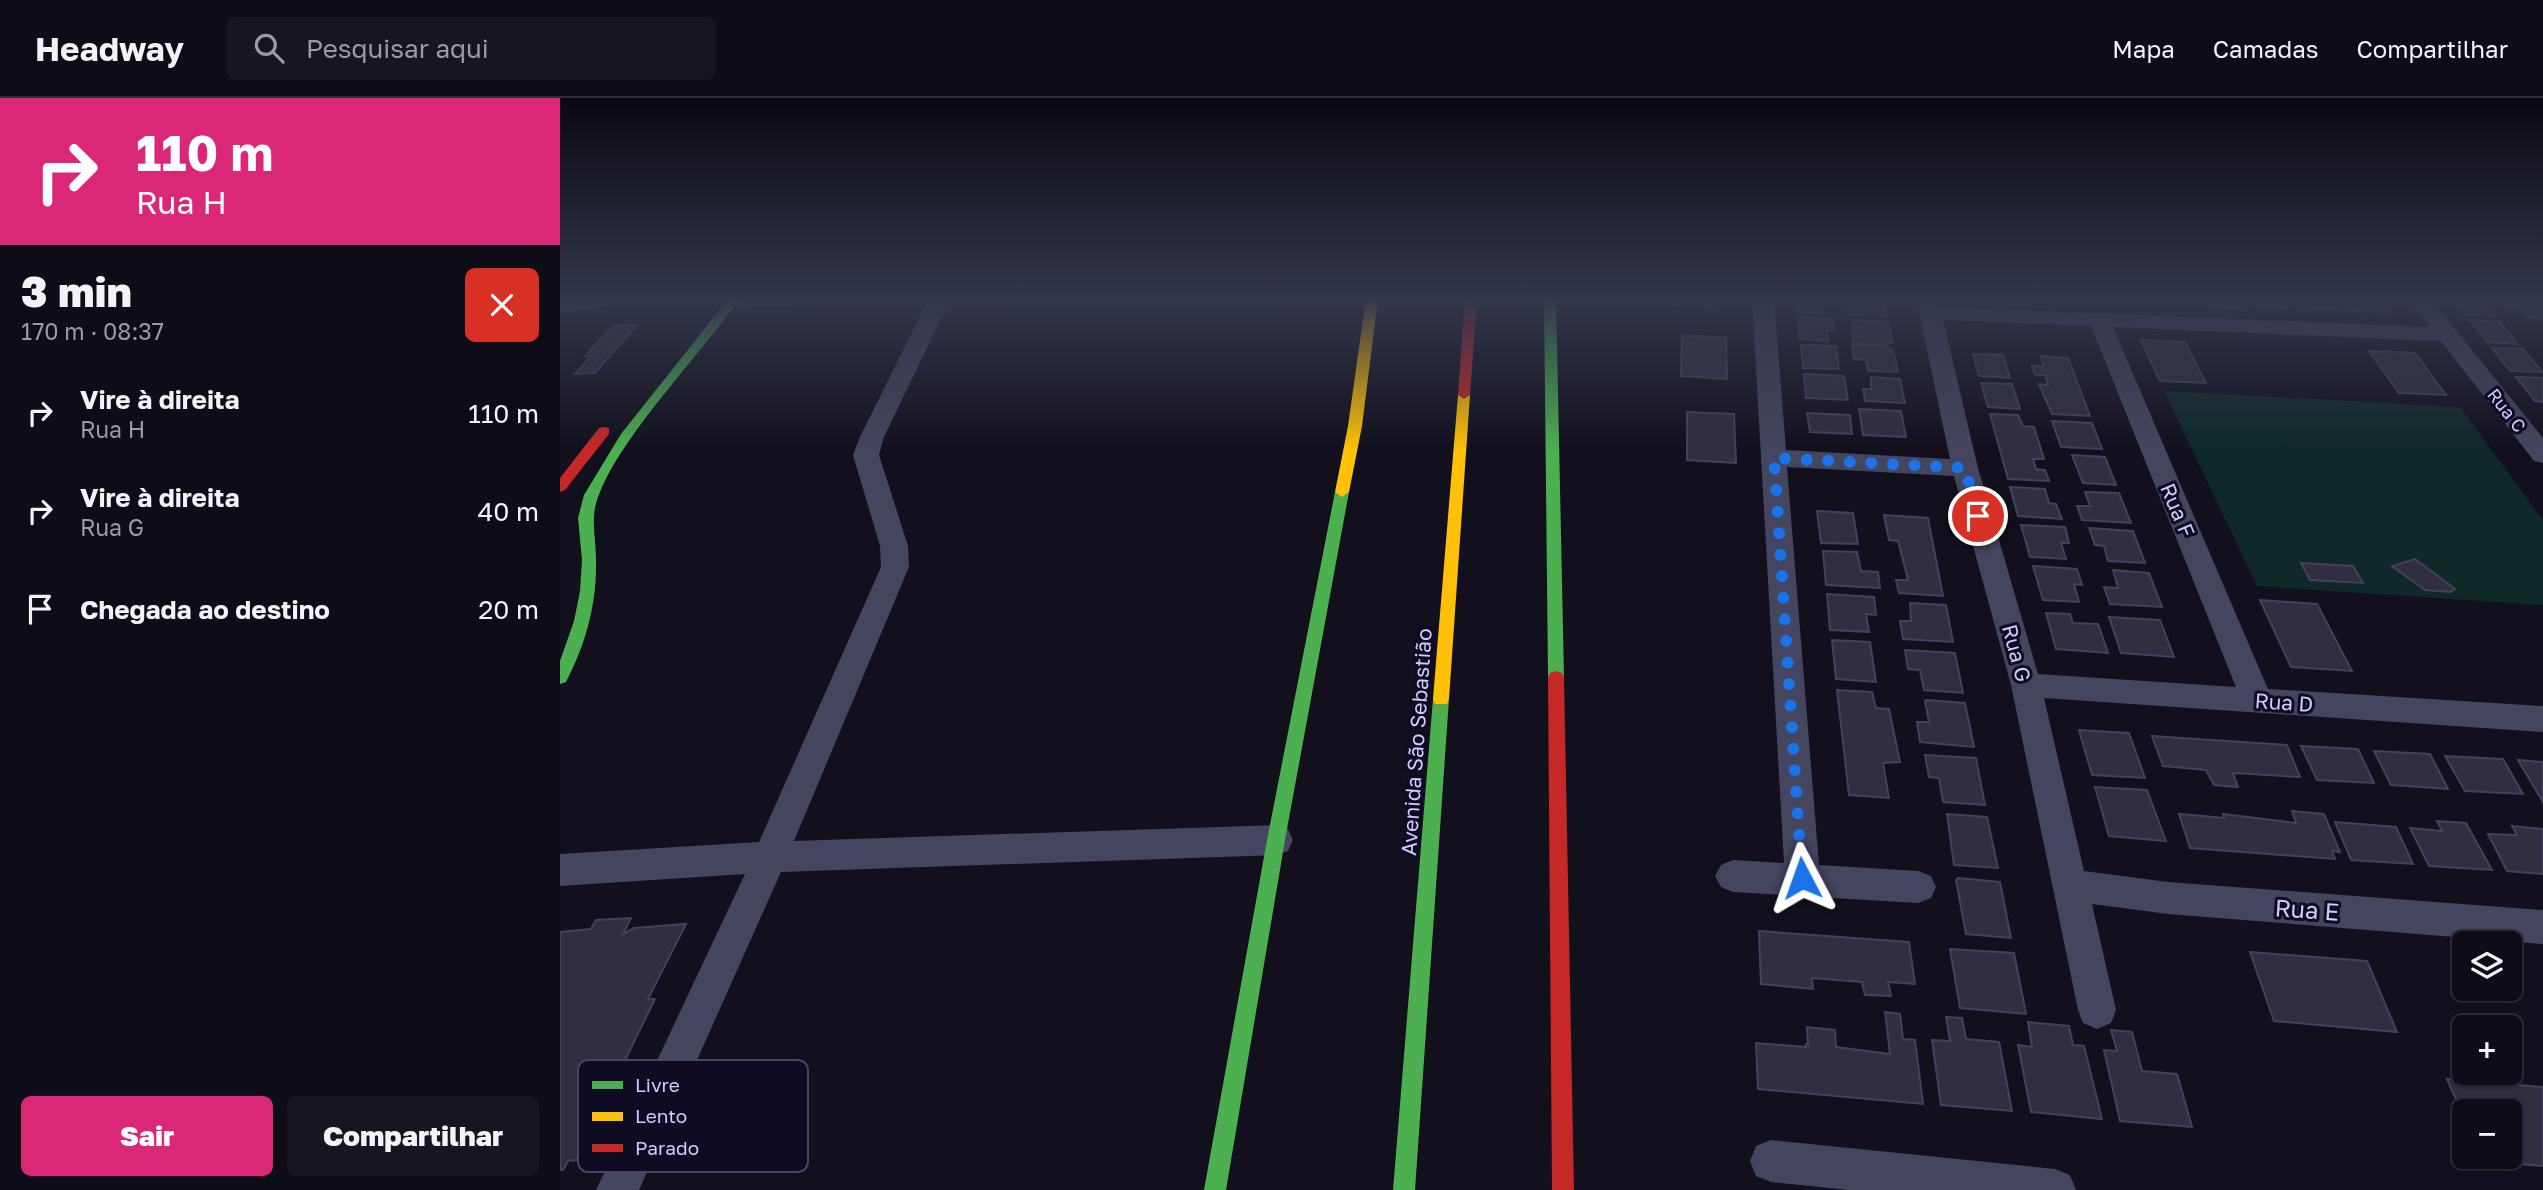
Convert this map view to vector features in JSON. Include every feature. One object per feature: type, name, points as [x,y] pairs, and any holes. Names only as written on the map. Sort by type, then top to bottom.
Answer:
[{"type":"main road","points":[[560,678],[573,653],[587,608],[589,559],[585,517],[598,480],[639,419],[694,349]]},
{"type":"main road","points":[[1215,1190],[1276,839],[1355,426],[1365,349]]},
{"type":"main road","name":"Avenida São Sebastião","points":[[1404,1190],[1467,349]]},
{"type":"main road","points":[[1551,349],[1563,1190]]},
{"type":"main road","points":[[560,487],[618,413]]},
{"type":"street","points":[[677,1060],[770,858],[895,567],[894,546],[866,455],[872,437],[915,349]]},
{"type":"street","points":[[1767,349],[1802,878]]},
{"type":"street","name":"Rua G","points":[[1938,349],[1965,468],[2026,685],[2097,1010]]},
{"type":"street","name":"Rua F","points":[[2111,349],[2258,700]]},
{"type":"street","name":"Rua C","points":[[2460,349],[2543,456]]},
{"type":"street","points":[[1774,458],[1965,468]]},
{"type":"street","name":"Rua D","points":[[2026,685],[2543,719]]},
{"type":"street","points":[[560,870],[770,858],[1276,839]]},
{"type":"street","points":[[1733,876],[1918,887]]},
{"type":"street","name":"Rua E","points":[[2071,885],[2168,898],[2543,927]]},
{"type":"street","points":[[1772,1161],[2054,1190]]},
{"type":"street","points":[[617,1190],[625,1172]]},
{"type":"green space","points":[[2164,391],[2460,407],[2543,520],[2543,605],[2257,586]]},
{"type":"building","points":[[592,349],[616,349],[595,373],[575,374],[591,356],[585,356]]},
{"type":"building","points":[[1682,349],[1726,349],[1727,379],[1681,376]]},
{"type":"building","points":[[1801,349],[1836,349],[1839,369],[1803,368]]},
{"type":"building","points":[[1853,349],[1893,350],[1898,372],[1868,371],[1866,360],[1854,359]]},
{"type":"building","points":[[2145,349],[2189,349],[2206,383],[2160,381]]},
{"type":"building","points":[[2493,349],[2523,349],[2542,372],[2510,371]]},
{"type":"building","points":[[2369,351],[2415,353],[2446,395],[2399,393]]},
{"type":"building","points":[[1973,354],[2003,355],[2010,378],[1979,376]]},
{"type":"building","points":[[2041,356],[2068,358],[2090,416],[2052,414],[2039,384],[2048,385],[2045,375],[2035,375],[2032,366],[2044,366]]},
{"type":"building","points":[[1804,374],[1844,376],[1848,400],[1806,398]]},
{"type":"building","points":[[1871,377],[1900,379],[1905,403],[1865,401],[1863,389],[1871,389]]},
{"type":"building","points":[[2516,377],[2543,378],[2543,402],[2535,401]]},
{"type":"building","points":[[1981,383],[2012,384],[2020,409],[1988,407]]},
{"type":"building","points":[[1859,409],[1901,411],[1906,437],[1863,435]]},
{"type":"building","points":[[1687,412],[1734,414],[1736,463],[1687,460]]},
{"type":"building","points":[[1807,413],[1850,415],[1852,434],[1810,432]]},
{"type":"building","points":[[1990,414],[2018,415],[2023,426],[2034,427],[2044,459],[2033,459],[2036,469],[2045,470],[2049,481],[2008,479]]},
{"type":"building","points":[[2052,421],[2092,423],[2102,449],[2061,447]]},
{"type":"building","points":[[2072,455],[2105,457],[2116,485],[2083,483]]},
{"type":"building","points":[[2010,487],[2045,489],[2049,503],[2056,504],[2062,519],[2018,516]]},
{"type":"building","points":[[2085,492],[2119,493],[2131,523],[2082,520],[2077,506],[2090,506]]},
{"type":"building","points":[[1817,511],[1853,513],[1858,544],[1821,543]]},
{"type":"building","points":[[1884,515],[1928,518],[1943,596],[1899,593],[1896,580],[1908,580],[1898,541],[1889,540]]},
{"type":"building","points":[[2021,525],[2065,527],[2069,543],[2061,543],[2066,559],[2030,557]]},
{"type":"building","points":[[2089,528],[2133,531],[2145,563],[2108,561],[2104,546],[2095,545]]},
{"type":"building","points":[[1823,551],[1857,552],[1861,571],[1878,572],[1880,588],[1826,585]]},
{"type":"building","points":[[2415,559],[2455,589],[2450,592],[2425,590],[2392,566]]},
{"type":"building","points":[[2301,563],[2353,566],[2363,583],[2310,580]]},
{"type":"building","points":[[2033,566],[2077,569],[2082,585],[2074,584],[2079,602],[2043,600]]},
{"type":"building","points":[[2113,570],[2149,573],[2162,607],[2110,604],[2104,587],[2118,588]]},
{"type":"building","points":[[1827,594],[1874,597],[1876,615],[1866,614],[1869,632],[1830,630]]},
{"type":"building","points":[[2260,600],[2317,604],[2352,671],[2291,667]]},
{"type":"building","points":[[1910,603],[1946,605],[1953,642],[1903,639],[1900,621],[1911,621]]},
{"type":"building","points":[[2046,613],[2070,614],[2073,623],[2098,624],[2108,653],[2056,649]]},
{"type":"building","points":[[2109,617],[2160,620],[2174,657],[2121,653]]},
{"type":"building","points":[[1832,640],[1870,642],[1876,682],[1836,679]]},
{"type":"building","points":[[1905,650],[1955,653],[1963,693],[1924,690],[1920,670],[1908,669]]},
{"type":"building","points":[[1837,690],[1872,692],[1876,708],[1889,709],[1900,762],[1883,763],[1889,798],[1849,795]]},
{"type":"building","points":[[1927,700],[1965,703],[1974,747],[1920,742],[1917,722],[1929,722]]},
{"type":"building","points":[[2079,730],[2129,733],[2145,778],[2092,775]]},
{"type":"building","points":[[2152,736],[2287,745],[2300,777],[2233,773],[2238,787],[2214,785],[2206,770],[2163,766]]},
{"type":"building","points":[[2301,746],[2358,749],[2374,783],[2317,780]]},
{"type":"building","points":[[2374,751],[2430,754],[2448,789],[2391,785]]},
{"type":"building","points":[[1925,755],[1976,758],[1985,805],[1943,802],[1939,778],[1929,777]]},
{"type":"building","points":[[2445,756],[2503,759],[2523,794],[2465,791]]},
{"type":"building","points":[[2518,760],[2543,762],[2543,802],[2522,767]]},
{"type":"building","points":[[2095,787],[2147,790],[2166,841],[2109,836]]},
{"type":"building","points":[[2292,811],[2324,814],[2340,852],[2332,851],[2335,859],[2190,848],[2179,814],[2224,818],[2223,814],[2296,823]]},
{"type":"building","points":[[1947,814],[1987,817],[1998,868],[1954,865]]},
{"type":"building","points":[[2437,821],[2466,823],[2492,870],[2429,866],[2410,828],[2442,831]]},
{"type":"building","points":[[2335,822],[2396,827],[2413,864],[2351,860]]},
{"type":"building","points":[[2512,826],[2543,829],[2543,874],[2507,871],[2488,834],[2517,835]]},
{"type":"building","points":[[1956,880],[2000,882],[2011,938],[1966,934]]},
{"type":"building","points":[[631,918],[623,934],[634,928],[686,924],[648,999],[655,999],[625,1060],[578,1060],[578,1156],[576,1160],[568,1161],[563,1170],[560,1170],[560,932],[591,929],[596,920]]},
{"type":"building","points":[[1759,931],[1909,942],[1915,984],[1888,982],[1891,996],[1865,995],[1862,982],[1812,978],[1813,989],[1761,984]]},
{"type":"building","points":[[1950,949],[2014,953],[2026,1014],[1960,1008]]},
{"type":"building","points":[[2250,952],[2367,961],[2397,1032],[2274,1021]]},
{"type":"building","points":[[1885,1012],[1900,1014],[1903,1039],[1915,1040],[1923,1104],[1758,1089],[1756,1043],[1806,1047],[1807,1027],[1835,1030],[1836,1047],[1890,1054]]},
{"type":"building","points":[[1946,1017],[1962,1018],[1966,1039],[1999,1042],[2012,1111],[1941,1105],[1932,1040],[1950,1041]]},
{"type":"building","points":[[2028,1022],[2069,1026],[2073,1045],[2084,1046],[2102,1119],[2031,1112],[2018,1045],[2032,1047]]},
{"type":"building","points":[[2111,1030],[2132,1032],[2142,1071],[2177,1074],[2192,1127],[2120,1121],[2104,1050],[2117,1051]]},
{"type":"building","points":[[2447,1079],[2452,1079],[2452,1085],[2543,1087],[2543,1166],[2522,1164],[2522,1099],[2456,1099]]},
{"type":"traffic: fast","points":[[560,678],[573,650],[585,606],[589,560],[585,518],[591,495],[625,437],[693,349]]},
{"type":"traffic: fast","points":[[1551,349],[1556,677]]},
{"type":"traffic: fast","points":[[1215,1190],[1276,840],[1342,492]]},
{"type":"traffic: fast","points":[[1404,1190],[1441,699]]},
{"type":"traffic: slow","points":[[1342,492],[1355,426],[1365,349]]},
{"type":"traffic: slow","points":[[1441,699],[1464,395]]},
{"type":"traffic: jam","points":[[1464,395],[1467,349]]},
{"type":"traffic: jam","points":[[560,487],[604,431]]},
{"type":"traffic: jam","points":[[1556,677],[1563,1190]]},
{"type":"route","points":[[1802,878],[1774,458],[1965,468],[1978,516]]}]
